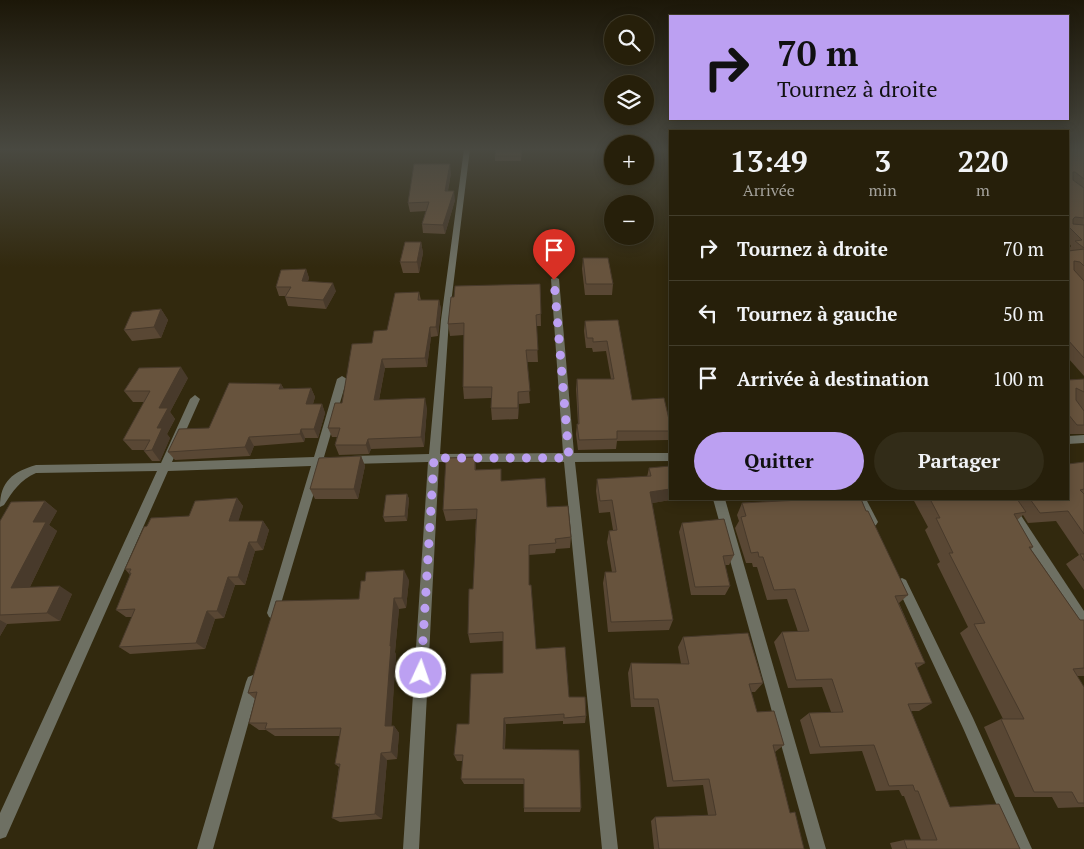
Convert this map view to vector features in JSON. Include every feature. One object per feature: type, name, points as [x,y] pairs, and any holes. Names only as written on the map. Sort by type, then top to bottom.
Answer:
[{"type":"street","points":[[410,849],[434,458],[445,320],[462,189]]},
{"type":"street","points":[[554,280],[569,458],[610,849]]},
{"type":"street","points":[[270,622],[342,379]]},
{"type":"street","points":[[0,831],[166,467],[195,399]]},
{"type":"street","points":[[1069,440],[1084,439]]},
{"type":"street","points":[[0,502],[11,484],[21,474],[36,469],[166,467],[434,458],[669,457]]},
{"type":"street","points":[[719,500],[818,849]]},
{"type":"street","points":[[861,500],[878,534]]},
{"type":"street","points":[[1005,500],[1084,622]]},
{"type":"street","points":[[895,570],[968,722],[1024,849]]},
{"type":"street","points":[[205,849],[257,669]]},
{"type":"building","points":[[410,189],[445,189],[445,191],[454,191],[443,225],[422,224],[429,202],[408,203]]},
{"type":"building","points":[[1069,189],[1084,189],[1084,218],[1075,217],[1073,219],[1073,224],[1084,225],[1084,248],[1075,241],[1082,240],[1069,227]]},
{"type":"building","points":[[405,242],[421,242],[417,262],[400,262]]},
{"type":"building","points":[[1084,249],[1084,266],[1080,262],[1074,261],[1074,270],[1084,281],[1084,358],[1069,341],[1069,251]]},
{"type":"building","points":[[583,258],[608,258],[613,284],[586,284]]},
{"type":"building","points":[[306,269],[302,281],[333,283],[323,300],[285,297],[291,287],[276,287],[281,270]]},
{"type":"building","points":[[540,284],[541,314],[536,315],[538,350],[526,350],[530,391],[518,392],[518,408],[491,408],[492,387],[463,387],[464,323],[448,324],[451,297],[454,297],[455,286]]},
{"type":"building","points":[[419,292],[418,300],[439,300],[436,327],[430,327],[425,358],[382,359],[374,400],[425,398],[421,437],[368,439],[366,445],[335,445],[340,428],[328,428],[335,403],[342,403],[352,344],[372,343],[374,331],[387,330],[395,293]]},
{"type":"building","points":[[161,309],[154,327],[124,330],[132,312]]},
{"type":"building","points":[[618,320],[632,400],[664,398],[669,420],[669,431],[617,431],[617,439],[579,440],[577,379],[614,379],[607,341],[593,342],[593,338],[587,338],[585,321]]},
{"type":"building","points":[[181,367],[159,408],[168,408],[157,428],[162,428],[152,450],[144,451],[150,440],[123,440],[150,391],[124,391],[139,368]]},
{"type":"building","points":[[1084,379],[1084,392],[1076,388],[1076,400],[1084,411],[1084,425],[1077,425],[1069,415],[1069,380]]},
{"type":"building","points":[[229,383],[281,384],[279,389],[311,388],[306,404],[322,404],[314,429],[301,429],[300,434],[249,437],[245,447],[168,452],[179,429],[209,428]]},
{"type":"building","points":[[361,456],[354,489],[310,489],[319,458]]},
{"type":"building","points":[[475,457],[475,470],[501,469],[501,481],[545,478],[547,507],[568,506],[571,537],[555,539],[556,543],[529,545],[529,585],[531,585],[536,649],[565,647],[569,697],[585,697],[586,716],[564,718],[564,714],[504,718],[503,749],[579,750],[581,808],[524,808],[524,779],[461,779],[463,755],[454,755],[457,724],[469,724],[471,674],[503,673],[503,632],[468,634],[469,589],[473,589],[477,509],[443,510],[446,458]]},
{"type":"building","points":[[1084,462],[1084,489],[1080,490],[1084,494],[1084,534],[1068,511],[1040,513],[1031,500],[1069,500],[1069,464]]},
{"type":"building","points":[[669,466],[669,489],[650,492],[673,620],[611,622],[605,572],[616,572],[609,531],[617,530],[612,500],[600,501],[597,479],[651,476],[649,468]]},
{"type":"building","points":[[407,494],[405,516],[383,517],[386,495]]},
{"type":"building","points":[[237,498],[229,521],[263,521],[257,542],[249,542],[238,577],[228,577],[217,611],[207,611],[196,643],[119,647],[135,609],[116,610],[131,573],[129,573],[131,569],[125,569],[144,527],[147,526],[151,518],[189,516],[195,501]]},
{"type":"building","points":[[800,500],[861,500],[908,595],[895,596],[925,663],[915,663],[932,703],[908,704],[950,807],[999,804],[1020,849],[907,849],[904,840],[937,840],[918,791],[915,791],[913,785],[889,786],[874,745],[820,747],[809,713],[843,712],[832,679],[796,680],[782,632],[809,631],[795,589],[774,590],[763,557],[759,557],[758,552],[751,553],[741,517],[746,516],[742,503]]},
{"type":"building","points":[[931,500],[1018,500],[1026,512],[1014,514],[1033,547],[1029,547],[1080,620],[1084,620],[1084,668],[1073,669],[1084,687],[1084,803],[1078,803],[1072,792],[1034,792],[1001,719],[1024,719],[974,624],[985,623],[949,553],[953,553],[936,518],[940,518]]},
{"type":"building","points":[[45,501],[33,522],[46,522],[11,588],[60,586],[47,613],[0,615],[0,521],[11,502]]},
{"type":"building","points":[[724,519],[734,555],[723,556],[730,586],[695,587],[682,523]]},
{"type":"building","points":[[404,570],[402,598],[394,598],[390,646],[385,726],[394,726],[391,752],[381,753],[375,814],[332,818],[340,764],[335,764],[341,728],[265,729],[267,723],[249,723],[257,692],[248,693],[276,601],[359,599],[361,581],[365,581],[366,572]]},
{"type":"building","points":[[748,633],[763,683],[749,684],[757,712],[774,711],[784,745],[773,745],[790,813],[795,812],[804,849],[659,849],[655,817],[716,815],[709,779],[673,781],[658,699],[634,699],[631,663],[689,664],[683,637]]},
{"type":"route","points":[[421,673],[434,458],[569,458],[554,280]]}]
